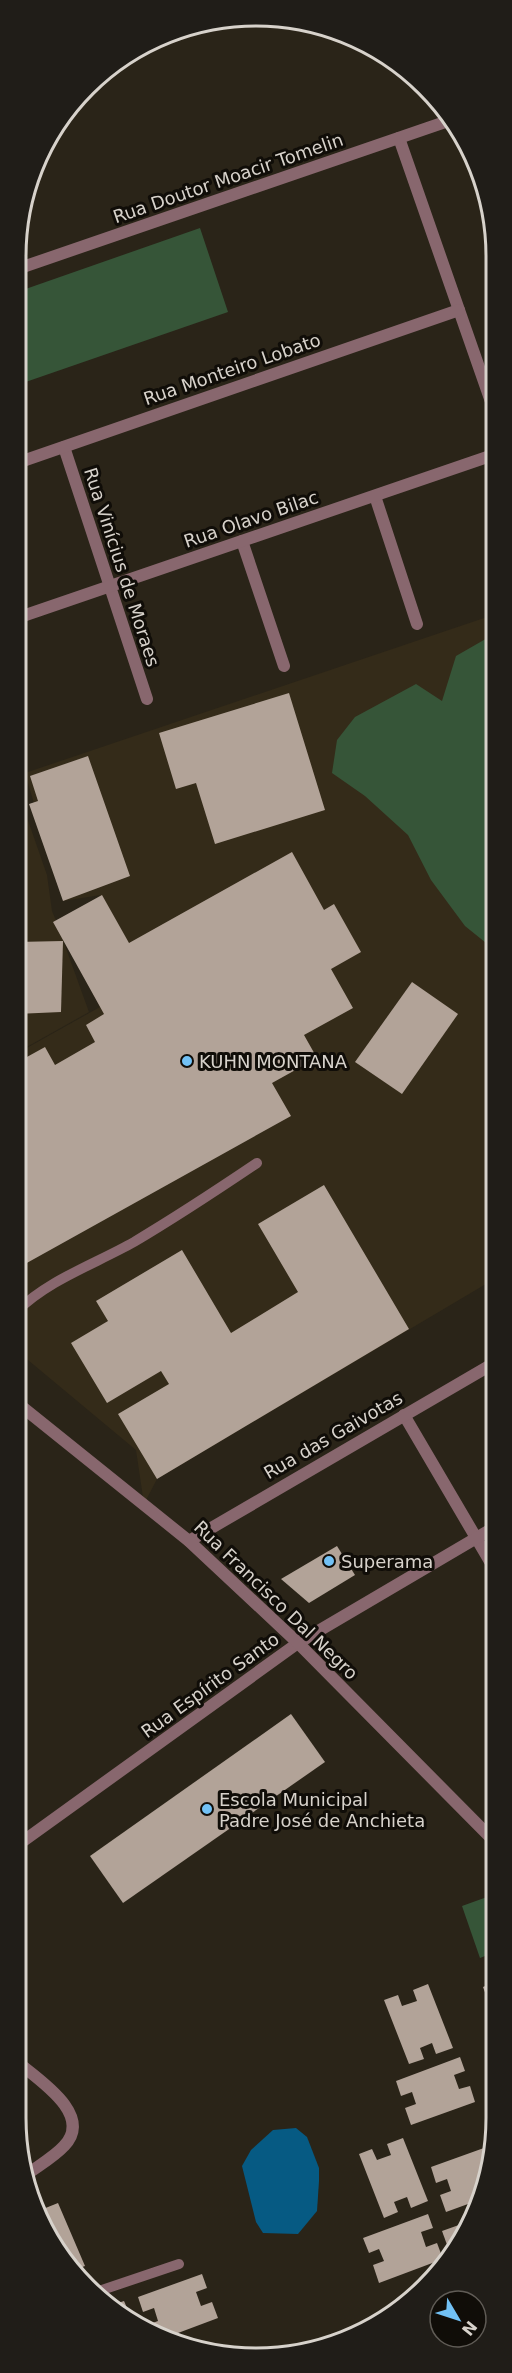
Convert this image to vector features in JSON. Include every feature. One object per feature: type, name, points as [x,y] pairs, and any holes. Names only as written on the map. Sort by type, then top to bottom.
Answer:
[{"type":"street","name":"Rua Doutor Moacir Tomelin","points":[[26,266],[444,122]]},
{"type":"street","points":[[399,138],[486,387]]},
{"type":"street","name":"Rua Monteiro Lobato","points":[[26,460],[459,310]]},
{"type":"street","name":"Rua Vinícius de Moraes","points":[[64,447],[147,699]]},
{"type":"street","name":"Rua Olavo Bilac","points":[[26,615],[486,457]]},
{"type":"street","points":[[375,496],[417,624]]},
{"type":"street","points":[[242,541],[284,666]]},
{"type":"street","name":"Rua das Gaivotas","points":[[189,1540],[486,1368]]},
{"type":"street","name":"Rua Francisco Dal Negro","points":[[26,1410],[189,1540],[298,1643],[486,1833]]},
{"type":"street","points":[[404,1415],[486,1554]]},
{"type":"street","name":"Rua Espírito Santo","points":[[26,1839],[298,1643],[486,1532]]},
{"type":"street","points":[[26,2070],[65,2104],[72,2116],[73,2125],[65,2146],[32,2171]]},
{"type":"lane","points":[[26,1302],[196,1204],[257,1162]]},
{"type":"lane","points":[[103,2289],[179,2264]]},
{"type":"shaded area","points":[[486,617],[486,1284],[157,1479],[144,1504],[136,1450],[26,1358],[26,1048],[100,1007],[59,929],[89,1012],[26,1047],[26,815],[47,875],[52,911],[57,923],[101,895],[63,901],[26,773]]},
{"type":"green space","points":[[200,228],[228,312],[26,382],[26,289]]},
{"type":"green space","points":[[486,639],[486,943],[465,926],[431,880],[408,835],[365,796],[332,773],[337,740],[355,717],[416,684],[442,701],[456,656]]},
{"type":"green space","points":[[486,1897],[486,1956],[480,1958],[462,1906]]},
{"type":"water","points":[[296,2128],[307,2137],[319,2168],[317,2211],[298,2234],[263,2233],[256,2222],[242,2166],[251,2150],[273,2130]]},
{"type":"building","points":[[289,693],[325,810],[215,844],[196,783],[176,789],[159,733]]},
{"type":"building","points":[[88,756],[130,876],[63,901],[29,804],[38,801],[30,776]]},
{"type":"building","name":"KUHN MONTANA","points":[[292,852],[324,910],[334,904],[361,952],[331,969],[353,1008],[304,1035],[317,1058],[272,1083],[291,1116],[26,1263],[26,1057],[45,1047],[55,1065],[95,1042],[86,1025],[104,1014],[53,922],[102,895],[129,943]]},
{"type":"building","points":[[63,941],[61,1012],[26,1014],[26,942]]},
{"type":"building","points":[[412,982],[458,1014],[402,1094],[355,1062]]},
{"type":"building","points":[[324,1185],[409,1329],[157,1479],[118,1414],[169,1384],[161,1371],[107,1403],[71,1343],[108,1321],[96,1301],[182,1250],[231,1333],[298,1292],[258,1224]]},
{"type":"building","name":"Superama","points":[[337,1546],[355,1575],[309,1603],[281,1579]]},
{"type":"building","name":"Escola Municipal Padre José de Anchieta","points":[[291,1714],[325,1762],[123,1903],[90,1856]]},
{"type":"building","points":[[428,1984],[453,2048],[436,2054],[432,2043],[420,2048],[424,2059],[409,2064],[384,2000],[398,1995],[402,2006],[417,2001],[413,1990]]},
{"type":"building","points":[[460,2057],[465,2071],[454,2075],[459,2089],[470,2086],[475,2102],[411,2125],[405,2108],[416,2104],[412,2092],[401,2096],[396,2081]]},
{"type":"building","points":[[403,2138],[428,2201],[411,2208],[407,2197],[394,2202],[398,2212],[384,2218],[359,2154],[372,2149],[377,2160],[391,2155],[387,2144]]},
{"type":"building","points":[[485,2148],[479,2177],[470,2203],[446,2212],[440,2195],[451,2191],[447,2179],[436,2183],[431,2167]]},
{"type":"building","points":[[58,2203],[85,2266],[82,2267],[64,2245],[44,2208]]},
{"type":"building","points":[[428,2214],[433,2228],[421,2232],[426,2247],[437,2243],[441,2254],[435,2262],[379,2283],[373,2265],[384,2261],[379,2249],[369,2253],[363,2238]]},
{"type":"building","points":[[460,2225],[447,2246],[442,2231]]},
{"type":"building","points":[[202,2274],[207,2288],[196,2292],[201,2306],[212,2302],[218,2318],[177,2333],[152,2323],[158,2321],[154,2308],[143,2312],[138,2297]]},
{"type":"place","name":"KUHN MONTANA","points":[[187,1061]]},
{"type":"place","name":"Superama","points":[[329,1561]]},
{"type":"place","name":"Escola Municipal Padre José de Anchieta","points":[[207,1809]]}]
